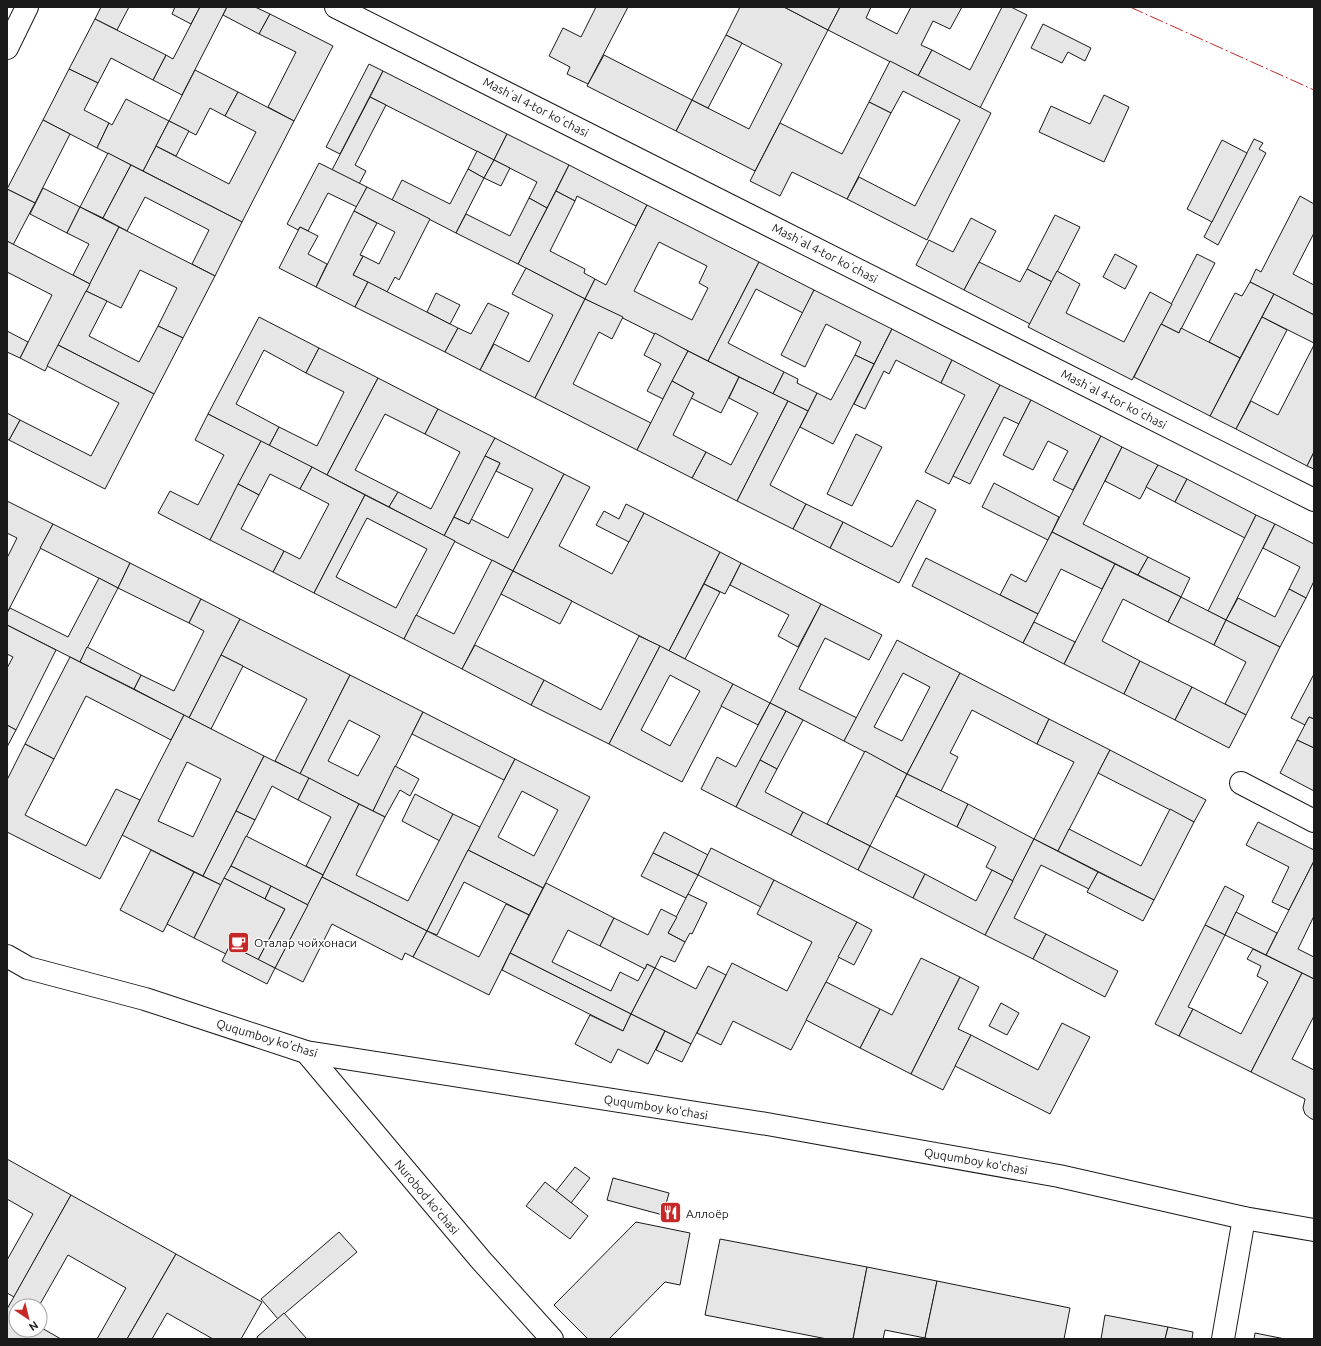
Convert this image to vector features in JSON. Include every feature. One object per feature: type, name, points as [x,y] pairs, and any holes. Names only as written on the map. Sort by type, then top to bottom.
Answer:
[{"type":"street","points":[[7,48],[27,7]]},
{"type":"street","name":"Mashʼal 4-tor koʼchasi","points":[[336,7],[1314,500]]},
{"type":"street","points":[[1241,783],[1314,821]]},
{"type":"street","name":"Ququmboy ko'chasi","points":[[7,956],[28,968],[145,998],[306,1052],[760,1123],[1059,1176],[1244,1218],[1314,1230]]},
{"type":"street","name":"Nurobod koʻchasi","points":[[306,1052],[480,1259],[552,1339]]},
{"type":"street","points":[[1223,1339],[1244,1218]]},
{"type":"building","points":[[101,7],[129,7],[117,30],[95,19]]},
{"type":"building","points":[[175,7],[200,7],[191,24],[172,14]]},
{"type":"building","points":[[200,7],[227,7],[182,95],[153,80],[166,55],[173,59]]},
{"type":"building","points":[[227,7],[255,7],[270,14],[259,34],[223,15]]},
{"type":"building","points":[[596,7],[628,7],[588,84],[567,74],[570,67],[549,56],[563,28],[581,37]]},
{"type":"building","points":[[740,7],[784,7],[828,30],[755,171],[676,131],[692,100],[749,129],[782,64],[726,35]]},
{"type":"building","points":[[784,7],[840,7],[828,30]]},
{"type":"building","points":[[840,7],[871,7],[866,18],[897,34],[911,7],[962,7],[950,29],[933,21],[921,45],[932,50],[918,76],[828,30]]},
{"type":"building","points":[[1002,7],[1011,7],[1027,15],[980,108],[918,76],[932,50],[970,70]]},
{"type":"building","points":[[270,14],[333,46],[294,121],[268,107],[296,52],[259,34]]},
{"type":"building","points":[[95,19],[166,55],[153,80],[111,58],[98,83],[69,69]]},
{"type":"building","points":[[1043,24],[1091,48],[1085,61],[1068,52],[1062,63],[1031,48]]},
{"type":"building","points":[[726,35],[742,43],[708,108],[692,100]]},
{"type":"building","points":[[604,55],[692,100],[676,131],[587,86]]},
{"type":"building","points":[[890,61],[991,113],[927,240],[847,199],[859,177],[915,206],[960,120],[903,91],[891,113],[869,102]]},
{"type":"building","points":[[369,64],[383,71],[340,154],[326,147]]},
{"type":"building","points":[[69,69],[98,83],[84,110],[109,123],[97,148],[43,120]]},
{"type":"building","points":[[195,70],[238,92],[225,116],[210,108],[196,135],[169,121]]},
{"type":"building","points":[[383,71],[507,134],[494,160],[370,97]]},
{"type":"building","points":[[238,92],[294,121],[242,222],[143,171],[156,146],[229,184],[256,132],[225,116]]},
{"type":"building","points":[[1104,95],[1129,107],[1104,162],[1039,132],[1051,106],[1090,124]]},
{"type":"building","points":[[370,97],[386,105],[355,165],[366,171],[359,184],[332,170]]},
{"type":"building","points":[[126,99],[169,121],[143,171],[97,148],[109,123],[112,125]]},
{"type":"building","points":[[869,102],[891,113],[847,199],[792,172],[780,196],[750,181],[780,123],[842,154]]},
{"type":"building","points":[[43,120],[70,134],[35,203],[7,189]]},
{"type":"building","points":[[169,121],[189,131],[176,156],[156,146]]},
{"type":"building","points":[[507,134],[569,165],[547,208],[529,198],[537,182],[494,160]]},
{"type":"building","points":[[1254,139],[1263,143],[1259,149],[1266,153],[1218,245],[1204,237]]},
{"type":"building","points":[[1222,140],[1247,153],[1212,222],[1187,209]]},
{"type":"building","points":[[477,151],[494,160],[484,178],[468,169]]},
{"type":"building","points":[[108,153],[131,165],[103,218],[80,207]]},
{"type":"building","points":[[494,160],[510,168],[501,186],[484,178]]},
{"type":"building","points":[[319,163],[367,187],[357,207],[328,193],[308,231],[300,227],[298,230],[287,224]]},
{"type":"building","points":[[131,165],[242,222],[215,276],[192,264],[209,230],[145,197],[127,231],[103,218]]},
{"type":"building","points":[[569,165],[647,205],[636,226],[577,196],[575,201],[556,191]]},
{"type":"building","points":[[468,169],[484,178],[456,233],[392,200],[402,180],[450,204]]},
{"type":"building","points":[[367,187],[430,219],[399,280],[395,277],[387,292],[353,275],[363,256],[379,264],[395,232],[354,211]]},
{"type":"building","points":[[43,188],[80,207],[67,233],[30,214]]},
{"type":"building","points":[[7,189],[35,203],[13,245],[7,241]]},
{"type":"building","points":[[556,191],[575,201],[550,251],[585,269],[584,273],[595,279],[585,299],[518,264]]},
{"type":"building","points":[[1300,196],[1314,204],[1314,233],[1293,274],[1314,285],[1314,315],[1250,282],[1256,269],[1261,272]]},
{"type":"building","points":[[529,198],[547,208],[518,264],[456,233],[466,214],[510,236]]},
{"type":"building","points":[[647,205],[759,262],[708,361],[585,299],[595,279],[606,285]],"holes":[[[659,242],[707,266],[699,283],[708,288],[692,320],[634,291]]]},
{"type":"building","points":[[80,207],[119,227],[90,284],[73,275],[89,244],[67,233]]},
{"type":"building","points":[[354,211],[377,223],[360,255],[363,256],[353,275],[368,282],[355,307],[316,287]]},
{"type":"building","points":[[1055,215],[1080,227],[1052,282],[1027,269]]},
{"type":"building","points":[[971,218],[996,231],[964,290],[916,265],[929,240],[953,252]]},
{"type":"building","points":[[119,227],[215,276],[183,338],[158,326],[177,288],[140,270],[121,308],[86,291]]},
{"type":"building","points":[[300,227],[318,236],[308,254],[327,264],[316,287],[279,268]]},
{"type":"building","points":[[7,241],[90,284],[45,371],[20,358],[52,295],[7,272]]},
{"type":"building","points":[[1115,254],[1137,266],[1125,289],[1103,277]]},
{"type":"building","points":[[1197,254],[1215,263],[1179,333],[1161,324]]},
{"type":"building","points":[[759,262],[814,290],[803,313],[756,289],[728,343],[784,372],[773,394],[708,361]]},
{"type":"building","points":[[979,262],[1020,282],[1027,269],[1052,282],[1030,324],[964,290]]},
{"type":"building","points":[[526,268],[585,299],[535,398],[480,370],[494,344],[529,362],[553,315],[512,294]]},
{"type":"building","points":[[1057,271],[1080,284],[1066,313],[1124,342],[1150,292],[1172,304],[1132,380],[1028,327]]},
{"type":"building","points":[[368,282],[458,328],[445,352],[355,307]]},
{"type":"building","points":[[1250,282],[1274,294],[1240,358],[1209,342],[1235,293],[1242,296]]},
{"type":"building","points":[[814,290],[892,329],[874,364],[855,355],[861,342],[826,324],[805,367],[781,355]]},
{"type":"building","points":[[86,291],[107,301],[89,336],[139,362],[158,326],[183,338],[154,394],[58,345]]},
{"type":"building","points":[[436,293],[460,305],[450,324],[427,312]]},
{"type":"building","points":[[1274,294],[1314,315],[1314,343],[1262,317]]},
{"type":"building","points":[[585,299],[623,317],[612,339],[599,332],[573,384],[651,423],[637,450],[535,398]]},
{"type":"building","points":[[488,303],[509,313],[480,370],[445,352],[458,328],[471,334]]},
{"type":"building","points":[[259,317],[319,348],[306,373],[264,350],[236,404],[279,427],[269,446],[208,414]]},
{"type":"building","points":[[1262,317],[1287,330],[1236,429],[1210,416]]},
{"type":"building","points":[[1161,324],[1179,333],[1181,328],[1240,358],[1210,416],[1134,377]]},
{"type":"building","points":[[892,329],[952,360],[941,383],[896,360],[889,374],[884,371],[865,409],[854,404]]},
{"type":"building","points":[[7,331],[28,342],[20,358],[7,352]]},
{"type":"building","points":[[655,333],[688,351],[663,399],[647,391],[661,364],[644,355]]},
{"type":"building","points":[[58,345],[154,394],[105,489],[9,440],[20,420],[91,456],[119,403],[47,366]]},
{"type":"building","points":[[1314,345],[1314,452],[1307,466],[1236,429],[1251,401],[1278,415]]},
{"type":"building","points":[[319,348],[378,378],[327,475],[269,446],[279,427],[317,446],[344,392],[306,373]]},
{"type":"building","points":[[688,351],[739,377],[721,413],[691,398],[694,393],[672,381]]},
{"type":"building","points":[[855,355],[874,364],[833,444],[800,427],[817,393],[831,400]]},
{"type":"building","points":[[952,360],[1000,385],[949,484],[925,472],[965,395],[941,383]]},
{"type":"building","points":[[784,372],[798,379],[797,383],[817,393],[808,411],[773,394]]},
{"type":"building","points":[[739,377],[788,401],[737,501],[692,478],[706,452],[731,465],[758,413],[729,398]]},
{"type":"building","points":[[378,378],[438,409],[425,434],[385,414],[355,470],[398,492],[389,507],[327,475]]},
{"type":"building","points":[[672,381],[694,393],[673,435],[706,452],[692,478],[637,450]]},
{"type":"building","points":[[1000,385],[1031,400],[1019,424],[1004,417],[970,484],[953,476]]},
{"type":"building","points":[[1031,400],[1101,436],[1073,490],[1053,480],[1068,451],[1048,441],[1033,470],[1003,455]]},
{"type":"building","points":[[788,401],[808,411],[770,485],[806,504],[793,529],[737,501]]},
{"type":"building","points":[[438,409],[495,438],[444,536],[389,507],[398,492],[431,509],[460,452],[425,434]]},
{"type":"building","points":[[7,413],[20,420],[9,440],[7,439]]},
{"type":"building","points":[[208,414],[261,441],[210,540],[158,513],[170,491],[198,505],[224,455],[195,440]]},
{"type":"building","points":[[856,434],[882,447],[852,506],[827,494]]},
{"type":"building","points":[[1101,436],[1122,447],[1083,524],[1148,557],[1138,575],[1052,532]]},
{"type":"building","points":[[495,438],[564,474],[513,571],[444,536],[454,517],[469,524],[471,519],[508,538],[533,489],[496,471],[500,463],[485,456]]},
{"type":"building","points":[[261,441],[312,467],[300,489],[270,474],[259,495],[238,484]]},
{"type":"building","points":[[1122,447],[1158,465],[1140,499],[1105,481]]},
{"type":"building","points":[[1314,452],[1314,469],[1307,466]]},
{"type":"building","points":[[485,456],[500,463],[469,524],[454,517]]},
{"type":"building","points":[[1158,465],[1187,479],[1175,502],[1146,487]]},
{"type":"building","points":[[312,467],[365,495],[314,593],[273,572],[284,551],[300,559],[329,504],[300,489]]},
{"type":"building","points":[[564,474],[590,487],[559,546],[612,574],[644,513],[720,552],[669,651],[513,571]]},
{"type":"building","points":[[1187,479],[1256,515],[1245,538],[1175,502]]},
{"type":"building","points":[[994,483],[1059,517],[1048,540],[982,507]]},
{"type":"building","points":[[238,484],[259,495],[241,529],[284,551],[273,572],[210,540]]},
{"type":"building","points":[[365,495],[455,541],[404,639],[314,593]],"holes":[[[367,518],[427,549],[396,608],[336,577]]]},
{"type":"building","points":[[917,500],[936,510],[899,583],[830,548],[843,522],[892,547]]},
{"type":"building","points":[[7,501],[53,524],[7,613],[7,558],[17,538],[7,533]]},
{"type":"building","points":[[626,504],[644,513],[629,542],[596,525],[604,511],[619,519]]},
{"type":"building","points":[[806,504],[843,522],[830,548],[793,529]]},
{"type":"building","points":[[1256,515],[1275,524],[1226,620],[1208,611]]},
{"type":"building","points":[[53,524],[130,563],[118,588],[40,548]]},
{"type":"building","points":[[1275,524],[1314,544],[1314,581],[1306,598],[1289,589],[1300,567],[1263,548]]},
{"type":"building","points":[[1052,532],[1115,564],[1102,589],[1061,569],[1038,614],[1000,595],[1011,574],[1026,582]]},
{"type":"building","points":[[720,552],[741,563],[725,594],[704,584]]},
{"type":"building","points":[[1148,557],[1190,578],[1181,597],[1138,575]]},
{"type":"building","points":[[926,558],[1038,614],[1023,643],[912,586]]},
{"type":"building","points":[[492,560],[513,571],[462,669],[404,639],[416,615],[454,634]]},
{"type":"building","points":[[130,563],[201,599],[189,623],[118,588]]},
{"type":"building","points":[[741,563],[821,604],[798,647],[778,636],[789,615],[730,585]]},
{"type":"building","points":[[1115,564],[1181,597],[1168,622],[1123,599],[1102,641],[1140,661],[1124,694],[1064,664]]},
{"type":"building","points":[[513,571],[572,601],[560,624],[501,594]]},
{"type":"building","points":[[99,578],[118,588],[80,662],[7,625],[7,613],[10,608],[68,637]]},
{"type":"building","points":[[704,584],[720,592],[685,659],[669,651]]},
{"type":"building","points":[[1289,589],[1306,598],[1280,647],[1226,620],[1238,598],[1275,617]]},
{"type":"building","points":[[1181,597],[1226,620],[1214,645],[1168,622]]},
{"type":"building","points":[[201,599],[240,619],[189,718],[134,689],[141,675],[174,691],[204,631],[189,623]]},
{"type":"building","points":[[821,604],[882,635],[869,660],[825,638],[799,689],[857,718],[844,741],[770,703]]},
{"type":"building","points":[[240,619],[350,675],[300,774],[275,761],[307,699],[221,655]]},
{"type":"building","points":[[1226,620],[1280,647],[1246,715],[1225,704],[1246,662],[1214,645]]},
{"type":"building","points":[[1034,622],[1075,642],[1064,664],[1023,643]]},
{"type":"building","points":[[7,625],[56,650],[16,730],[7,725],[7,668],[13,657],[7,654]]},
{"type":"building","points":[[639,636],[660,646],[609,744],[531,705],[544,680],[601,710]]},
{"type":"building","points":[[897,640],[960,673],[907,774],[844,741]],"holes":[[[903,673],[930,687],[902,741],[874,727]]]},
{"type":"building","points":[[475,645],[544,680],[531,705],[462,669]]},
{"type":"building","points":[[660,646],[733,684],[682,782],[609,744]],"holes":[[[670,675],[700,691],[670,746],[641,730]]]},
{"type":"building","points":[[87,647],[141,675],[134,689],[80,662]]},
{"type":"building","points":[[221,655],[243,666],[211,729],[189,718]]},
{"type":"building","points":[[70,657],[184,715],[171,740],[86,696],[54,759],[25,744]]},
{"type":"building","points":[[1140,661],[1192,687],[1175,720],[1124,694]]},
{"type":"building","points":[[960,673],[1049,719],[1037,744],[972,710],[950,753],[958,757],[941,791],[907,774]]},
{"type":"building","points":[[1314,674],[1314,719],[1309,717],[1305,725],[1291,718]]},
{"type":"building","points":[[350,675],[423,712],[373,811],[300,774]],"holes":[[[349,720],[380,736],[358,776],[328,761]]]},
{"type":"building","points":[[733,684],[770,703],[758,725],[721,706]]},
{"type":"building","points":[[1192,687],[1246,715],[1229,748],[1175,720]]},
{"type":"building","points":[[770,703],[786,711],[736,807],[701,789],[717,757],[736,767]]},
{"type":"building","points":[[786,711],[803,720],[777,769],[760,760]]},
{"type":"building","points":[[423,712],[515,759],[504,780],[412,734]]},
{"type":"building","points":[[184,715],[264,756],[203,876],[122,835]],"holes":[[[187,762],[221,779],[193,837],[158,821]]]},
{"type":"building","points":[[1309,717],[1314,719],[1314,748],[1297,740]]},
{"type":"building","points":[[1049,719],[1110,750],[1058,851],[1034,839],[1074,762],[1037,744]]},
{"type":"building","points":[[7,725],[16,730],[7,747]]},
{"type":"building","points":[[1297,740],[1314,748],[1314,791],[1280,773]]},
{"type":"building","points":[[25,744],[54,759],[25,815],[86,846],[116,789],[140,800],[100,879],[7,832],[7,780]]},
{"type":"building","points":[[1110,750],[1206,800],[1194,822],[1098,773]]},
{"type":"building","points":[[865,751],[907,774],[870,846],[827,824]]},
{"type":"building","points":[[264,756],[309,778],[298,800],[272,786],[255,820],[236,811]]},
{"type":"building","points":[[515,759],[590,797],[543,888],[468,850]],"holes":[[[522,791],[558,810],[534,856],[498,837]]]},
{"type":"building","points":[[760,760],[777,769],[765,792],[803,812],[791,835],[736,807]]},
{"type":"building","points":[[395,766],[419,779],[410,796],[400,790],[385,817],[373,811]]},
{"type":"building","points":[[907,774],[968,804],[957,827],[896,796]]},
{"type":"building","points":[[309,778],[359,804],[323,875],[306,866],[331,817],[298,800]]},
{"type":"building","points":[[415,794],[453,814],[440,841],[402,821]]},
{"type":"building","points":[[359,804],[385,817],[356,875],[408,901],[453,814],[480,827],[427,931],[322,877]]},
{"type":"building","points":[[968,804],[1034,839],[1013,881],[986,867],[996,847],[957,827]]},
{"type":"building","points":[[1170,809],[1194,822],[1154,900],[1058,851],[1069,829],[1141,866]]},
{"type":"building","points":[[236,811],[255,820],[221,885],[203,876]]},
{"type":"building","points":[[803,812],[870,846],[858,870],[791,835]]},
{"type":"building","points":[[1258,822],[1314,850],[1314,861],[1289,910],[1272,902],[1289,867],[1246,845]]},
{"type":"building","points":[[664,832],[708,855],[698,875],[653,853]]},
{"type":"building","points":[[246,836],[323,875],[308,905],[231,866]]},
{"type":"building","points":[[1034,839],[1098,872],[1089,889],[1041,865],[1014,918],[1046,934],[1033,959],[985,935]]},
{"type":"building","points":[[870,846],[925,874],[913,898],[858,870]]},
{"type":"building","points":[[711,848],[774,880],[761,907],[698,875]]},
{"type":"building","points":[[151,850],[194,872],[163,932],[120,910]]},
{"type":"building","points":[[468,850],[543,888],[529,915],[464,882],[437,935],[427,931]]},
{"type":"building","points":[[653,853],[698,875],[686,898],[641,876]]},
{"type":"building","points":[[1314,861],[1314,916],[1298,949],[1314,957],[1314,979],[1266,955]]},
{"type":"building","points":[[231,866],[271,886],[265,899],[224,878]]},
{"type":"building","points":[[992,870],[1013,881],[985,935],[913,898],[925,874],[976,901]]},
{"type":"building","points":[[194,872],[221,885],[194,938],[167,924]]},
{"type":"building","points":[[1098,872],[1154,900],[1143,921],[1087,892]]},
{"type":"building","points":[[322,877],[427,931],[413,957],[405,953],[402,960],[332,924],[303,982],[275,968]]},
{"type":"building","points":[[224,878],[285,909],[258,960],[230,945],[226,954],[194,938]]},
{"type":"building","points":[[774,880],[857,922],[791,1050],[733,1021],[721,1045],[697,1033],[732,963],[787,991],[812,942],[757,914]]},
{"type":"building","points":[[546,883],[614,918],[600,946],[568,930],[552,962],[611,991],[620,972],[638,981],[647,964],[655,968],[631,1014],[510,953]]},
{"type":"building","points":[[271,886],[308,905],[275,968],[258,960],[285,909],[265,899]]},
{"type":"building","points":[[1225,886],[1244,896],[1225,935],[1205,925]]},
{"type":"building","points":[[688,894],[707,903],[692,934],[690,933],[685,942],[668,933]]},
{"type":"building","points":[[506,904],[529,915],[489,995],[413,957],[427,931],[479,957]]},
{"type":"building","points":[[661,909],[677,917],[668,933],[685,942],[675,962],[661,956],[655,968],[647,964],[645,969],[600,946],[614,918],[648,935]]},
{"type":"building","points":[[1236,912],[1277,933],[1266,955],[1225,935]]},
{"type":"building","points":[[857,922],[872,930],[854,965],[838,957]]},
{"type":"building","points":[[1205,925],[1225,935],[1188,1007],[1193,1009],[1179,1036],[1155,1024]]},
{"type":"building","points":[[1046,934],[1118,971],[1105,997],[1033,959]]},
{"type":"building","points":[[230,945],[275,968],[267,984],[222,961]]},
{"type":"building","points":[[1253,949],[1302,973],[1251,1072],[1179,1036],[1193,1009],[1241,1034],[1268,982],[1257,976],[1261,966],[1247,959]]},
{"type":"building","points":[[510,953],[631,1014],[623,1031],[502,970]]},
{"type":"building","points":[[921,958],[960,977],[911,1074],[860,1048],[880,1009],[892,1015]]},
{"type":"building","points":[[708,966],[726,975],[691,1044],[631,1014],[655,968],[696,989]]},
{"type":"building","points":[[1302,973],[1314,979],[1314,1016],[1292,1059],[1314,1070],[1314,1120],[1305,1114],[1303,1108],[1305,1099],[1251,1072]]},
{"type":"building","points":[[960,977],[979,987],[958,1029],[971,1035],[943,1090],[911,1074]]},
{"type":"building","points":[[826,982],[880,1009],[860,1048],[806,1020]]},
{"type":"building","points":[[1001,1003],[1019,1013],[1007,1035],[989,1026]]},
{"type":"building","points":[[631,1014],[665,1031],[648,1064],[618,1049],[611,1063],[575,1044],[590,1015],[623,1031]]},
{"type":"building","points":[[1062,1023],[1090,1037],[1050,1114],[955,1066],[971,1035],[1038,1070]]},
{"type":"building","points":[[665,1031],[691,1044],[682,1062],[656,1050]]},
{"type":"building","points":[[7,1159],[71,1195],[14,1297],[7,1293],[7,1260],[33,1214],[7,1199]]},
{"type":"building","points":[[575,1167],[590,1178],[571,1203],[556,1191]]},
{"type":"building","points":[[613,1178],[669,1193],[663,1215],[607,1200]]},
{"type":"building","points":[[545,1182],[588,1216],[570,1239],[526,1206]]},
{"type":"building","points":[[71,1195],[176,1254],[127,1339],[97,1339],[126,1288],[68,1255],[44,1298],[13,1298]]},
{"type":"building","points":[[636,1222],[690,1233],[680,1285],[665,1282],[609,1339],[588,1339],[554,1305]]},
{"type":"building","points":[[339,1232],[357,1252],[278,1319],[261,1299]]},
{"type":"building","points":[[720,1239],[867,1267],[853,1339],[827,1339],[705,1315]]},
{"type":"building","points":[[176,1254],[262,1302],[241,1339],[213,1339],[167,1313],[152,1339],[127,1339]]},
{"type":"building","points":[[867,1267],[937,1281],[925,1338],[885,1330],[883,1339],[853,1339]]},
{"type":"building","points":[[937,1281],[1070,1308],[1064,1339],[925,1338]]},
{"type":"building","points":[[8,1307],[8,1338],[48,1338],[48,1332],[61,1339],[7,1339]]},
{"type":"building","points":[[284,1313],[307,1339],[258,1339],[257,1337]]},
{"type":"building","points":[[1105,1315],[1168,1327],[1165,1339],[1101,1339]]},
{"type":"building","points":[[1168,1327],[1193,1332],[1192,1339],[1165,1339]]},
{"type":"building","points":[[1255,1333],[1285,1339],[1254,1339]]},
{"type":"power","points":[[1130,7],[1314,90]]},
{"type":"place","name":"Оталар чойхонаси","points":[[239,942]]},
{"type":"place","name":"Аллоёр","points":[[670,1213]]}]
